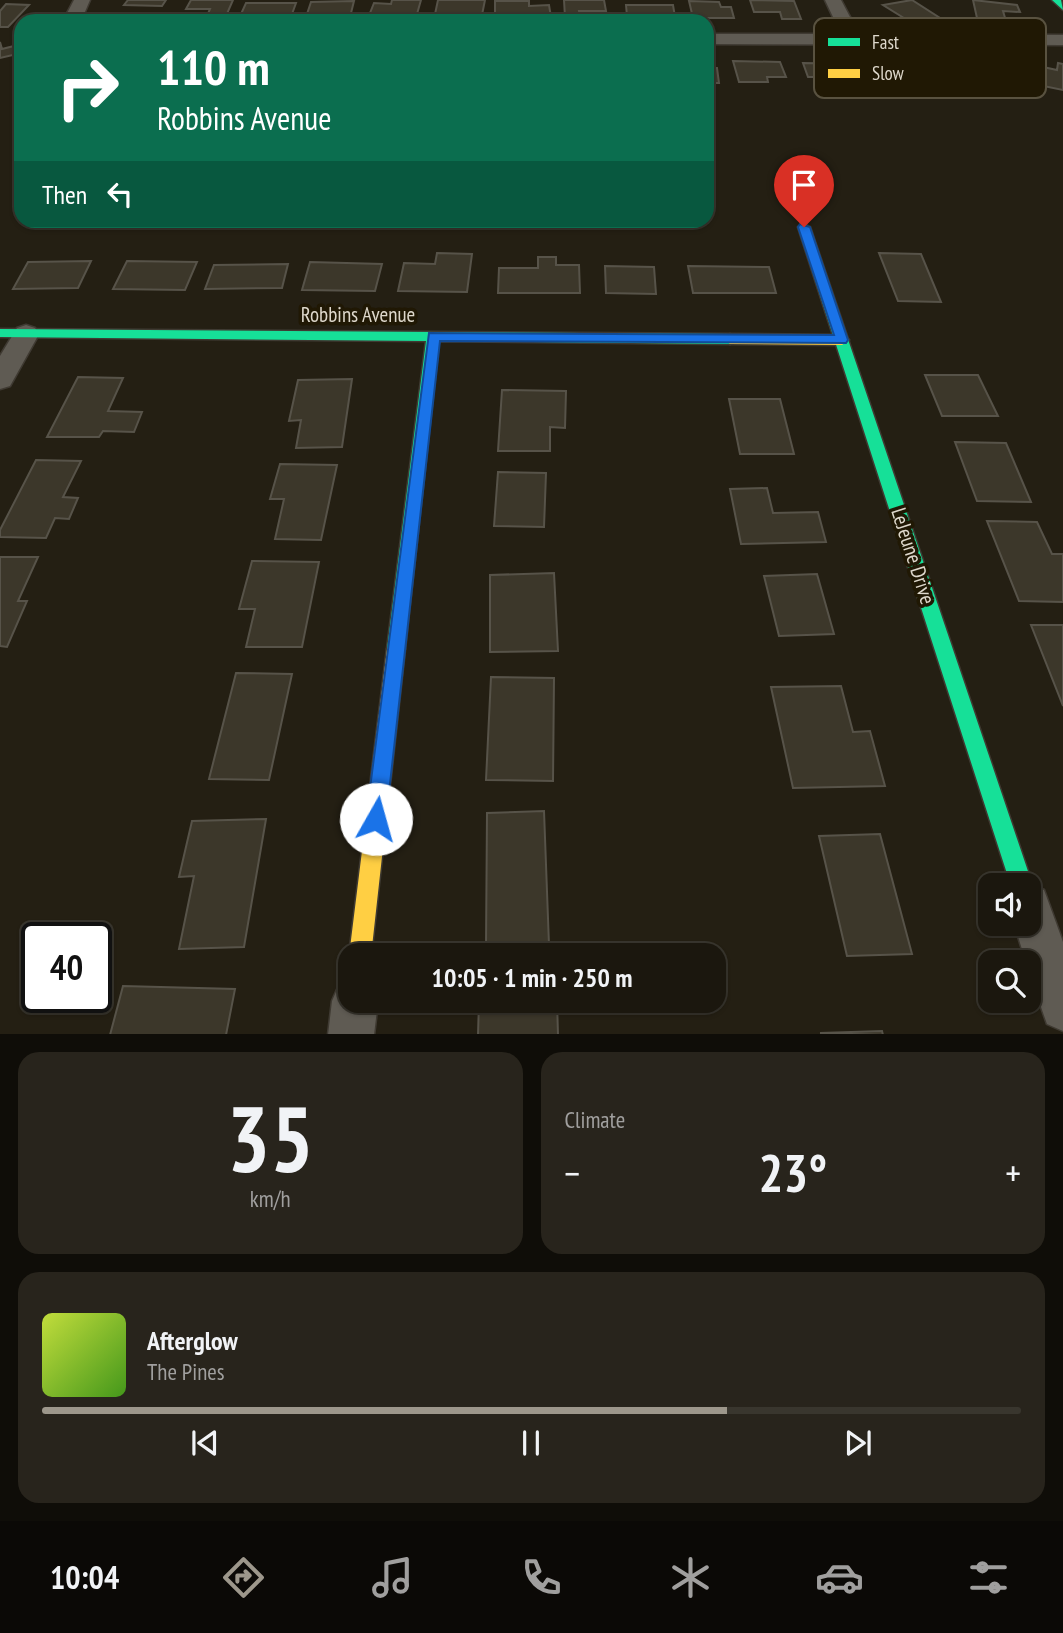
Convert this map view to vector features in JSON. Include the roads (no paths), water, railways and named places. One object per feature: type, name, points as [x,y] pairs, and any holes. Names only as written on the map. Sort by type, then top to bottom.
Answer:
[{"type":"street","points":[[833,0],[842,18]]},
{"type":"street","points":[[1056,0],[1063,8]]},
{"type":"street","points":[[714,39],[814,40]]},
{"type":"street","name":"LeJeune Drive","points":[[804,227],[1018,873]]},
{"type":"street","points":[[0,379],[13,333]]},
{"type":"street","name":"Robbins Avenue","points":[[13,333],[842,340]]},
{"type":"street","points":[[362,943],[433,337]]},
{"type":"street","points":[[1039,936],[1063,1008]]},
{"type":"street","points":[[351,1034],[354,1013]]}]
